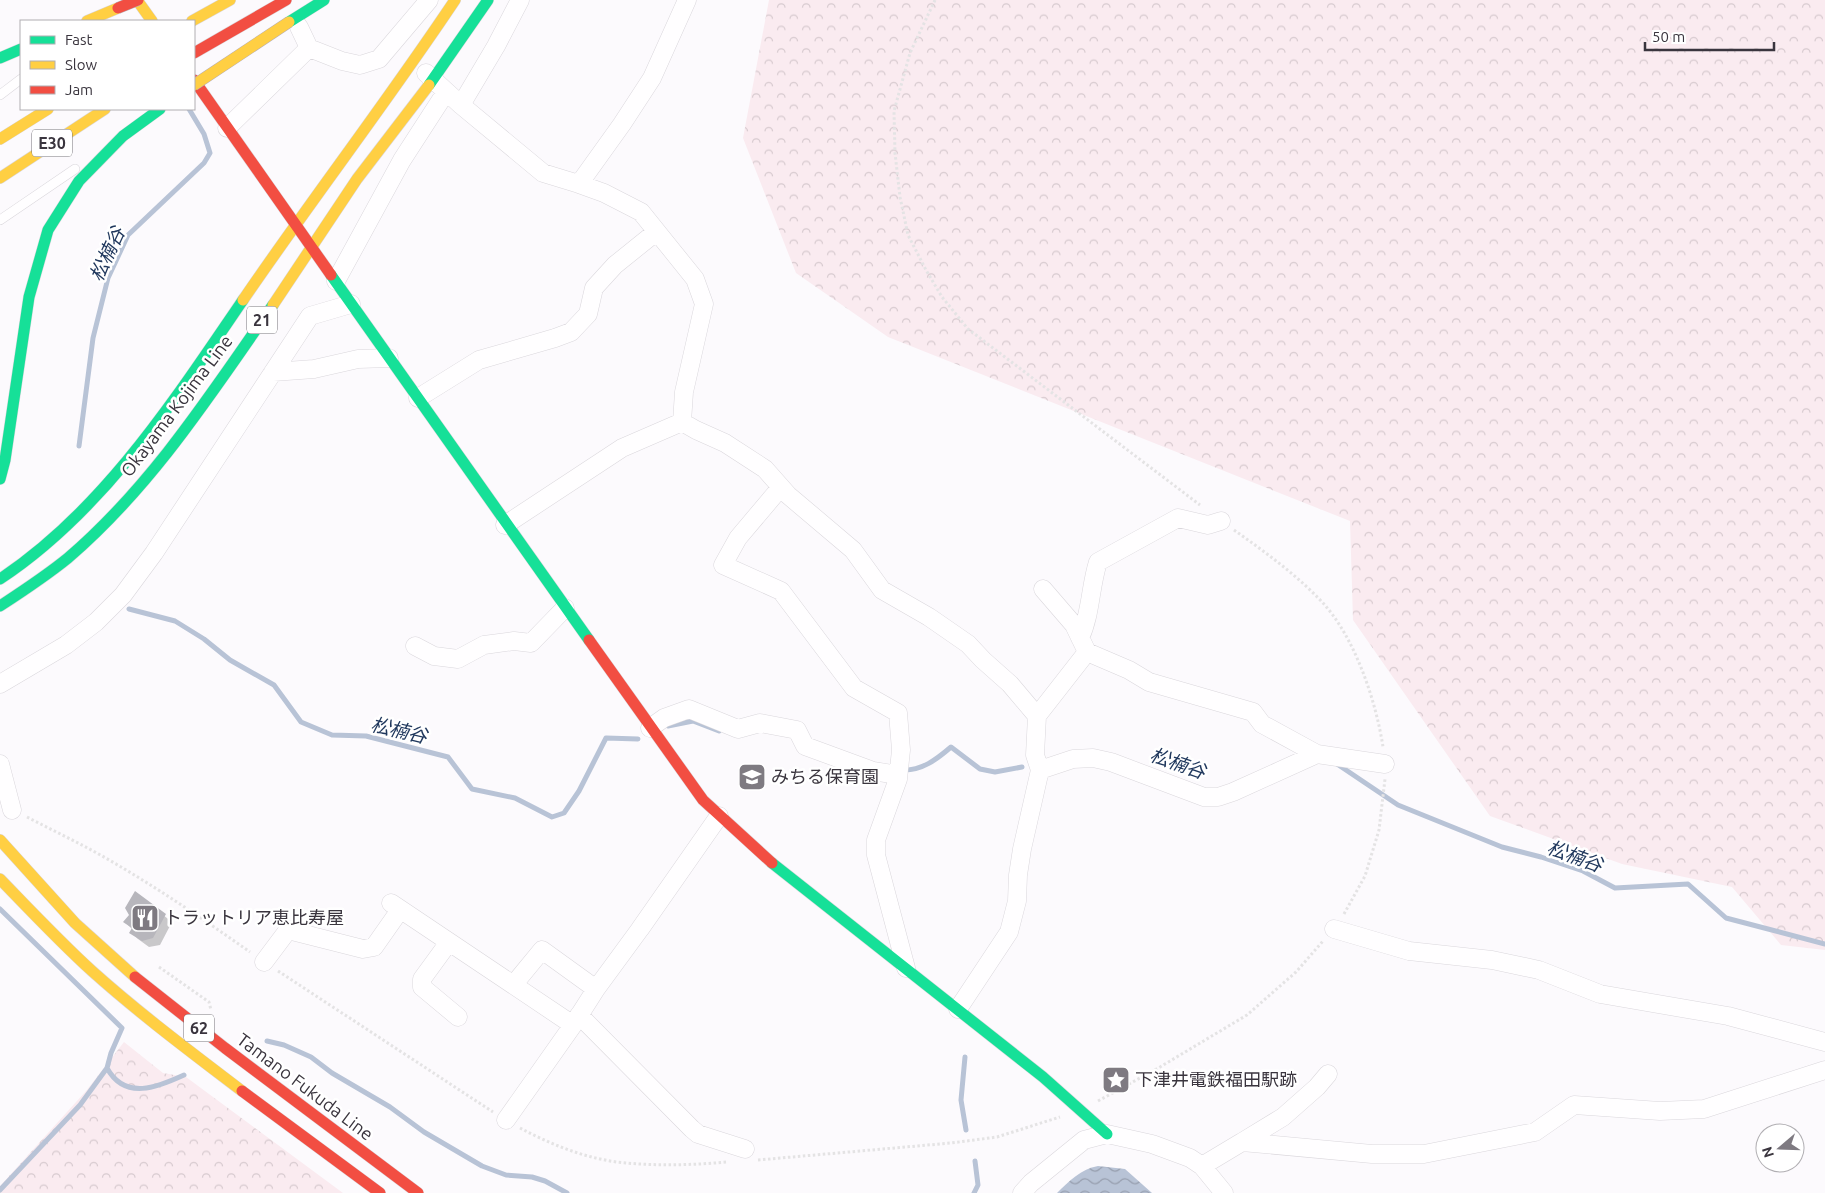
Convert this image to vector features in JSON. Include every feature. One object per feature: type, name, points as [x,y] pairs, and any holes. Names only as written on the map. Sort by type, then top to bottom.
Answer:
[{"type":"main road","points":[[89,20],[138,0],[151,20]]},
{"type":"main road","points":[[194,20],[230,0]]},
{"type":"main road","points":[[195,84],[294,25],[324,0]]},
{"type":"main road","name":"Okayama Kojima Line","points":[[0,579],[40,550],[72,523],[110,482],[170,404],[296,224],[414,63],[456,0]]},
{"type":"main road","name":"Okayama Kojima Line","points":[[0,606],[54,570],[94,535],[126,501],[192,420],[313,248],[346,194],[398,123],[440,86],[488,0]]},
{"type":"main road","points":[[195,52],[283,2]]},
{"type":"main road","points":[[0,58],[20,49]]},
{"type":"main road","points":[[195,81],[505,524],[703,800],[769,860],[1043,1077],[1107,1134]]},
{"type":"main road","name":"E30","points":[[0,139],[46,110]]},
{"type":"main road","name":"E30","points":[[0,178],[103,110]]},
{"type":"main road","points":[[0,479],[5,460],[29,298],[48,230],[79,181],[123,136],[159,110]]},
{"type":"main road","name":"Tamano Fukuda Line","points":[[0,840],[76,923],[124,969],[225,1048],[418,1193]]},
{"type":"main road","name":"62","points":[[0,878],[58,940],[108,985],[210,1066],[380,1193]]},
{"type":"street","points":[[294,25],[309,48],[342,61],[360,65],[379,58],[429,0]]},
{"type":"street","points":[[461,105],[496,46],[520,0]]},
{"type":"street","points":[[579,184],[652,78],[687,0]]},
{"type":"street","points":[[227,128],[309,48]]},
{"type":"street","points":[[414,63],[543,173],[604,193],[641,212],[696,279],[704,304],[684,392],[682,422]]},
{"type":"street","points":[[336,281],[440,86]]},
{"type":"street","points":[[418,398],[479,360],[571,332],[588,314],[594,288],[615,265],[656,232]]},
{"type":"street","points":[[0,684],[34,666],[66,645],[96,622],[123,595],[154,553],[310,316],[351,304]]},
{"type":"street","points":[[273,372],[314,369],[358,359],[389,358]]},
{"type":"street","points":[[682,422],[725,443],[765,470],[788,494],[853,550],[882,590],[928,616],[968,644],[982,660],[1010,684],[1036,716]]},
{"type":"street","points":[[505,524],[622,448],[682,422]]},
{"type":"street","points":[[781,487],[738,538],[723,565],[781,591],[854,688],[898,713],[901,750],[898,775],[876,840],[876,855],[906,968]]},
{"type":"street","points":[[958,1010],[1009,932],[1017,901],[1022,849],[1040,770],[1035,754],[1036,716],[1083,645],[1094,575],[1098,562],[1178,518],[1208,525],[1222,521]]},
{"type":"street","points":[[1043,589],[1074,625],[1083,645],[1149,682],[1253,712],[1262,724],[1316,754],[1385,764]]},
{"type":"street","points":[[415,646],[434,656],[458,659],[484,645],[514,641],[531,643],[565,608]]},
{"type":"street","points":[[650,728],[664,718],[689,709],[738,729],[760,723],[797,730],[805,746],[873,771],[898,775]]},
{"type":"street","points":[[1040,770],[1074,759],[1093,758],[1111,762],[1204,797],[1218,797],[1316,754]]},
{"type":"street","points":[[0,764],[12,810]]},
{"type":"street","points":[[506,1120],[719,816]]},
{"type":"street","points":[[264,962],[288,930],[363,949],[374,947],[395,907],[514,984],[576,1020],[698,1134],[748,1155]]},
{"type":"street","points":[[1334,929],[1409,952],[1492,960],[1538,970],[1600,994],[1728,1016],[1825,1042]]},
{"type":"street","points":[[449,942],[422,979],[422,987],[458,1017]]},
{"type":"street","points":[[514,984],[542,950],[596,989]]},
{"type":"street","points":[[1242,1142],[1372,1154],[1424,1154],[1535,1132],[1574,1106],[1660,1112],[1704,1109],[1825,1070]]},
{"type":"street","points":[[1202,1166],[1283,1117],[1317,1087],[1328,1074]]},
{"type":"street","points":[[1022,1193],[1031,1182],[1084,1140],[1107,1134],[1152,1144],[1190,1158],[1202,1166],[1224,1193]]},
{"type":"lane","points":[[0,95],[20,80]]},
{"type":"lane","points":[[0,220],[123,136]]},
{"type":"path","points":[[748,1155],[951,1143],[997,1137],[1081,1110],[1160,1067],[1247,1015],[1296,972],[1341,920],[1365,876],[1379,830],[1385,785],[1385,764],[1379,722],[1373,699],[1357,660],[1337,623],[1324,604],[1290,572],[968,329],[942,297],[926,270],[908,235],[900,197],[895,152],[894,111],[910,54],[935,0]]},
{"type":"path","points":[[534,1135],[594,1157],[625,1163],[731,1162]]},
{"type":"green space","points":[[769,0],[1825,0],[1825,950],[1781,945],[1732,887],[1622,864],[1490,816],[1353,620],[1350,521],[888,337],[796,273],[743,138]]},
{"type":"green space","points":[[124,1042],[163,1073],[186,1077],[343,1193],[0,1193],[0,1186],[86,1091]]},
{"type":"water","points":[[1098,1166],[1125,1169],[1152,1193],[1057,1193],[1081,1173]]},
{"type":"building","name":"トラットリア恵比寿屋","points":[[135,891],[166,914],[153,938],[142,941],[129,933],[132,928],[123,922],[129,915],[125,908]]},
{"type":"waterway","name":"松楠谷","points":[[79,446],[93,338],[108,278],[128,235],[204,163],[210,153],[204,134],[190,110]]},
{"type":"waterway","name":"松楠谷","points":[[129,609],[175,621],[204,639],[230,660],[274,685],[301,722],[332,735],[366,736],[448,757],[472,789],[515,798],[552,817],[564,813],[579,791],[606,738],[638,739]]},
{"type":"waterway","name":"松楠谷","points":[[668,726],[693,721],[719,731]]},
{"type":"waterway","name":"松楠谷","points":[[902,770],[916,769],[923,766],[935,760],[951,747],[980,769],[995,772],[1022,767]]},
{"type":"waterway","name":"松楠谷","points":[[1337,764],[1398,805],[1502,847],[1583,871],[1615,888],[1688,884],[1726,918],[1825,944]]},
{"type":"waterway","points":[[0,909],[122,1028],[111,1053],[107,1068],[114,1078],[123,1085],[132,1088],[142,1088],[164,1084],[184,1075]]},
{"type":"waterway","points":[[267,1041],[284,1045],[311,1057],[332,1073],[390,1107],[424,1132],[482,1166],[506,1175],[532,1177],[545,1181],[567,1193]]},
{"type":"waterway","points":[[965,1057],[961,1100],[966,1130]]},
{"type":"waterway","points":[[0,1190],[80,1105],[107,1068]]},
{"type":"waterway","points":[[974,1193],[978,1185],[975,1161]]},
{"type":"traffic: fast","points":[[289,22],[324,0]]},
{"type":"traffic: fast","points":[[429,85],[488,0]]},
{"type":"traffic: fast","points":[[0,58],[20,49]]},
{"type":"traffic: fast","points":[[0,479],[5,460],[29,297],[48,230],[79,181],[123,136],[159,110]]},
{"type":"traffic: fast","points":[[331,275],[589,640]]},
{"type":"traffic: fast","points":[[0,579],[37,552],[72,521],[104,487],[163,415],[243,300]]},
{"type":"traffic: fast","points":[[0,606],[68,558],[126,501],[153,470],[203,405],[273,305]]},
{"type":"traffic: fast","points":[[772,863],[1043,1077],[1107,1134]]},
{"type":"traffic: slow","points":[[137,0],[151,20]]},
{"type":"traffic: slow","points":[[194,20],[230,0]]},
{"type":"traffic: slow","points":[[243,300],[455,0]]},
{"type":"traffic: slow","points":[[89,20],[118,8]]},
{"type":"traffic: slow","points":[[195,84],[289,22]]},
{"type":"traffic: slow","points":[[273,305],[357,179],[429,85]]},
{"type":"traffic: slow","points":[[0,139],[46,110]]},
{"type":"traffic: slow","points":[[0,178],[103,110]]},
{"type":"traffic: slow","points":[[0,840],[75,923],[135,977]]},
{"type":"traffic: slow","points":[[0,879],[68,949],[110,987],[242,1091]]},
{"type":"traffic: jam","points":[[118,8],[138,0]]},
{"type":"traffic: jam","points":[[195,52],[286,0]]},
{"type":"traffic: jam","points":[[195,81],[331,275]]},
{"type":"traffic: jam","points":[[589,640],[703,800],[772,863]]},
{"type":"traffic: jam","points":[[135,977],[225,1048],[418,1193]]},
{"type":"traffic: jam","points":[[242,1091],[380,1193]]},
{"type":"place","name":"みちる保育園","points":[[752,777]]},
{"type":"place","name":"トラットリア恵比寿屋","points":[[145,918]]},
{"type":"place","name":"下津井電鉄福田駅跡","points":[[1116,1080]]}]
